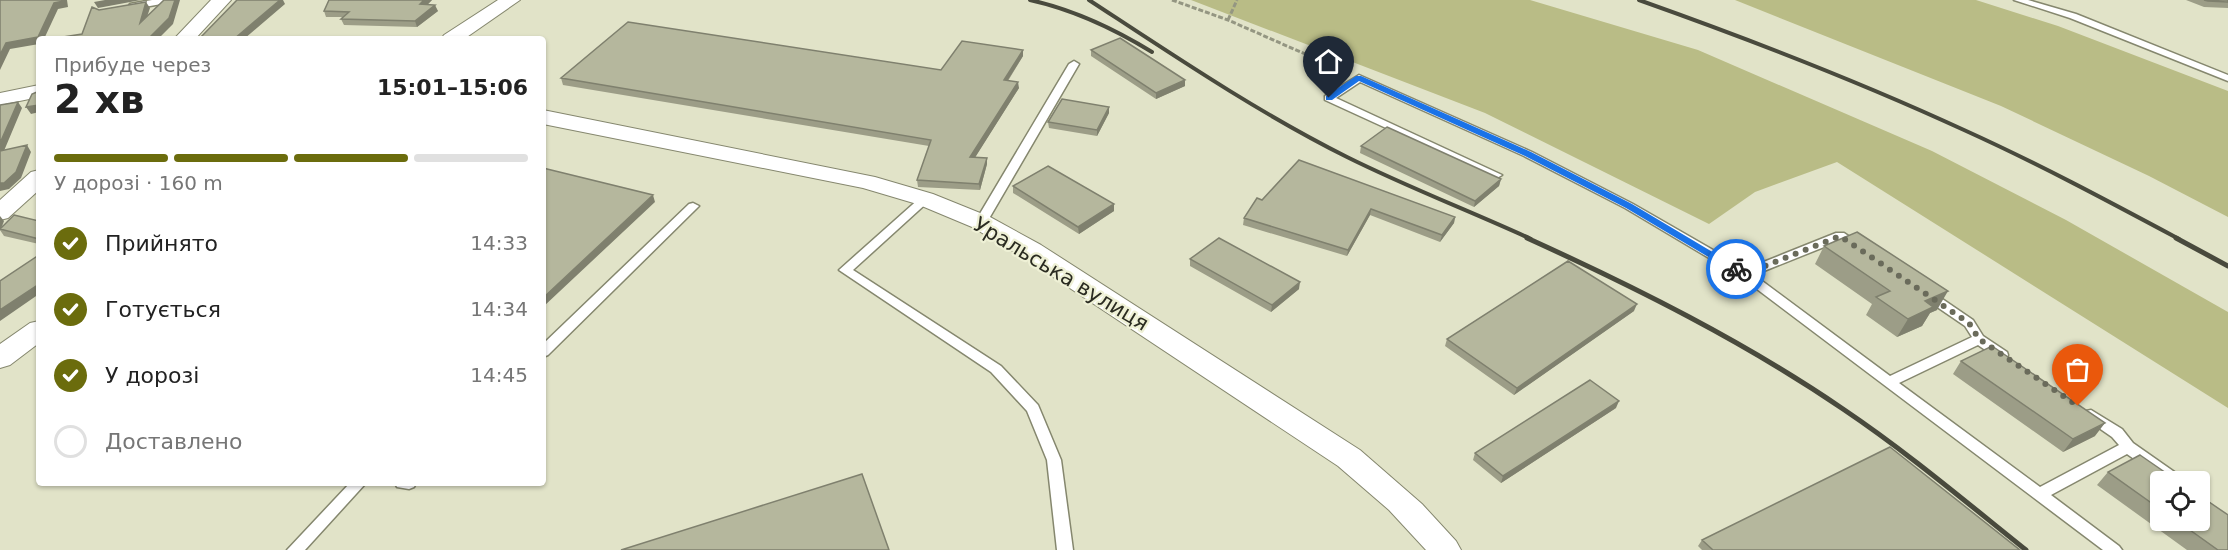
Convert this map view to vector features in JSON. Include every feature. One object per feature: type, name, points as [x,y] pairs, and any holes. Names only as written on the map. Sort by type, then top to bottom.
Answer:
[{"type":"street","points":[[187,36],[222,0]]},
{"type":"street","points":[[456,36],[511,0]]},
{"type":"street","points":[[0,99],[36,92]]},
{"type":"street","name":"Уральська вулиця","points":[[546,118],[867,182],[925,199],[981,222],[1032,251],[1349,458],[1385,485],[1418,518],[1445,550]]},
{"type":"street","points":[[0,213],[36,180]]},
{"type":"street","points":[[0,358],[36,332]]},
{"type":"lane","points":[[124,7],[167,0]]},
{"type":"lane","points":[[2018,0],[2073,16],[2228,78]]},
{"type":"lane","points":[[981,222],[1074,64]]},
{"type":"lane","points":[[1497,175],[1329,98],[1359,78],[1528,154],[1629,206],[1745,274],[2114,550]]},
{"type":"lane","points":[[925,199],[846,270],[996,369],[1033,409],[1054,460],[1065,550]]},
{"type":"lane","points":[[546,349],[693,206]]},
{"type":"lane","points":[[1745,274],[1840,236],[1870,256]]},
{"type":"lane","points":[[1919,290],[1969,323],[1979,339],[2019,366]]},
{"type":"lane","points":[[1889,382],[1979,339]]},
{"type":"lane","points":[[2078,406],[2117,433],[2128,447],[2162,471]]},
{"type":"lane","points":[[2039,494],[2128,447]]},
{"type":"lane","points":[[295,550],[356,486]]},
{"type":"path","points":[[1172,0],[1228,20],[1359,78]]},
{"type":"path","points":[[1228,20],[1237,0]]},
{"type":"green space","points":[[1191,0],[1530,0],[1698,50],[1932,151],[2066,220],[2228,312],[2228,408],[1837,162],[1755,192],[1709,224],[1485,113]]},
{"type":"green space","points":[[1735,0],[1976,0],[2058,26],[2228,91],[2228,217],[2149,176],[2001,106]]},
{"type":"building","points":[[0,0],[64,0],[54,3],[38,36],[6,43],[0,55]]},
{"type":"building","points":[[164,0],[175,0],[169,18],[151,36],[70,36],[82,34],[92,7],[99,10],[146,2],[140,23]]},
{"type":"building","points":[[237,0],[280,0],[238,36],[202,36]]},
{"type":"building","points":[[329,0],[424,0],[420,4],[435,5],[415,21],[341,19],[349,12],[324,11]]},
{"type":"building","points":[[2204,0],[2228,0],[2228,2],[2208,1]]},
{"type":"building","points":[[628,22],[941,70],[962,41],[1023,50],[1004,80],[1018,82],[970,157],[987,158],[979,184],[917,180],[931,140],[561,78]]},
{"type":"building","points":[[1120,38],[1185,80],[1156,93],[1091,50]]},
{"type":"building","points":[[36,92],[36,105],[26,107],[32,94]]},
{"type":"building","points":[[1062,99],[1109,107],[1097,130],[1048,122]]},
{"type":"building","points":[[18,102],[0,143],[0,105]]},
{"type":"building","points":[[1387,127],[1501,179],[1475,201],[1361,146]]},
{"type":"building","points":[[27,145],[16,172],[4,183],[0,183],[0,151]]},
{"type":"building","points":[[1299,160],[1455,217],[1442,235],[1371,209],[1348,250],[1244,218],[1257,198],[1262,200]]},
{"type":"building","points":[[1048,166],[1114,204],[1078,227],[1013,186]]},
{"type":"building","points":[[546,169],[653,195],[546,295]]},
{"type":"building","points":[[14,215],[36,220],[36,238],[0,229]]},
{"type":"building","points":[[1857,232],[1948,291],[1925,301],[1933,307],[1908,319],[1876,297],[1890,291],[1824,246]]},
{"type":"building","points":[[1219,238],[1300,282],[1272,305],[1190,259]]},
{"type":"building","points":[[36,257],[36,286],[0,310],[0,281]]},
{"type":"building","points":[[1568,261],[1637,304],[1517,388],[1447,339]]},
{"type":"building","points":[[1992,346],[2105,423],[2073,439],[1961,361]]},
{"type":"building","points":[[1590,380],[1619,401],[1503,476],[1475,453]]},
{"type":"building","points":[[1890,447],[2020,550],[1713,550],[1702,540]]},
{"type":"building","points":[[2140,455],[2163,471],[2150,471],[2150,502],[2108,472]]},
{"type":"building","points":[[862,474],[889,550],[621,550]]},
{"type":"building","points":[[2210,503],[2228,515],[2228,550],[2218,550],[2191,531],[2210,531]]},
{"type":"railway","points":[[1030,0],[1063,9],[1093,21],[1152,52]]},
{"type":"railway","points":[[1089,0],[1216,82],[1314,140],[1392,179],[1531,239]]},
{"type":"railway","points":[[1639,0],[1884,94],[2045,169],[2179,239]]},
{"type":"railway","points":[[1527,238],[1689,317],[1806,384],[1890,442],[2026,550]]},
{"type":"railway","points":[[2176,238],[2228,266]]},
{"type":"way so far","points":[[1736,269],[1745,274],[1840,236],[1969,323],[1979,339],[2078,406]]},
{"type":"route","points":[[1329,98],[1359,78],[1528,154],[1629,206],[1736,269]]}]
